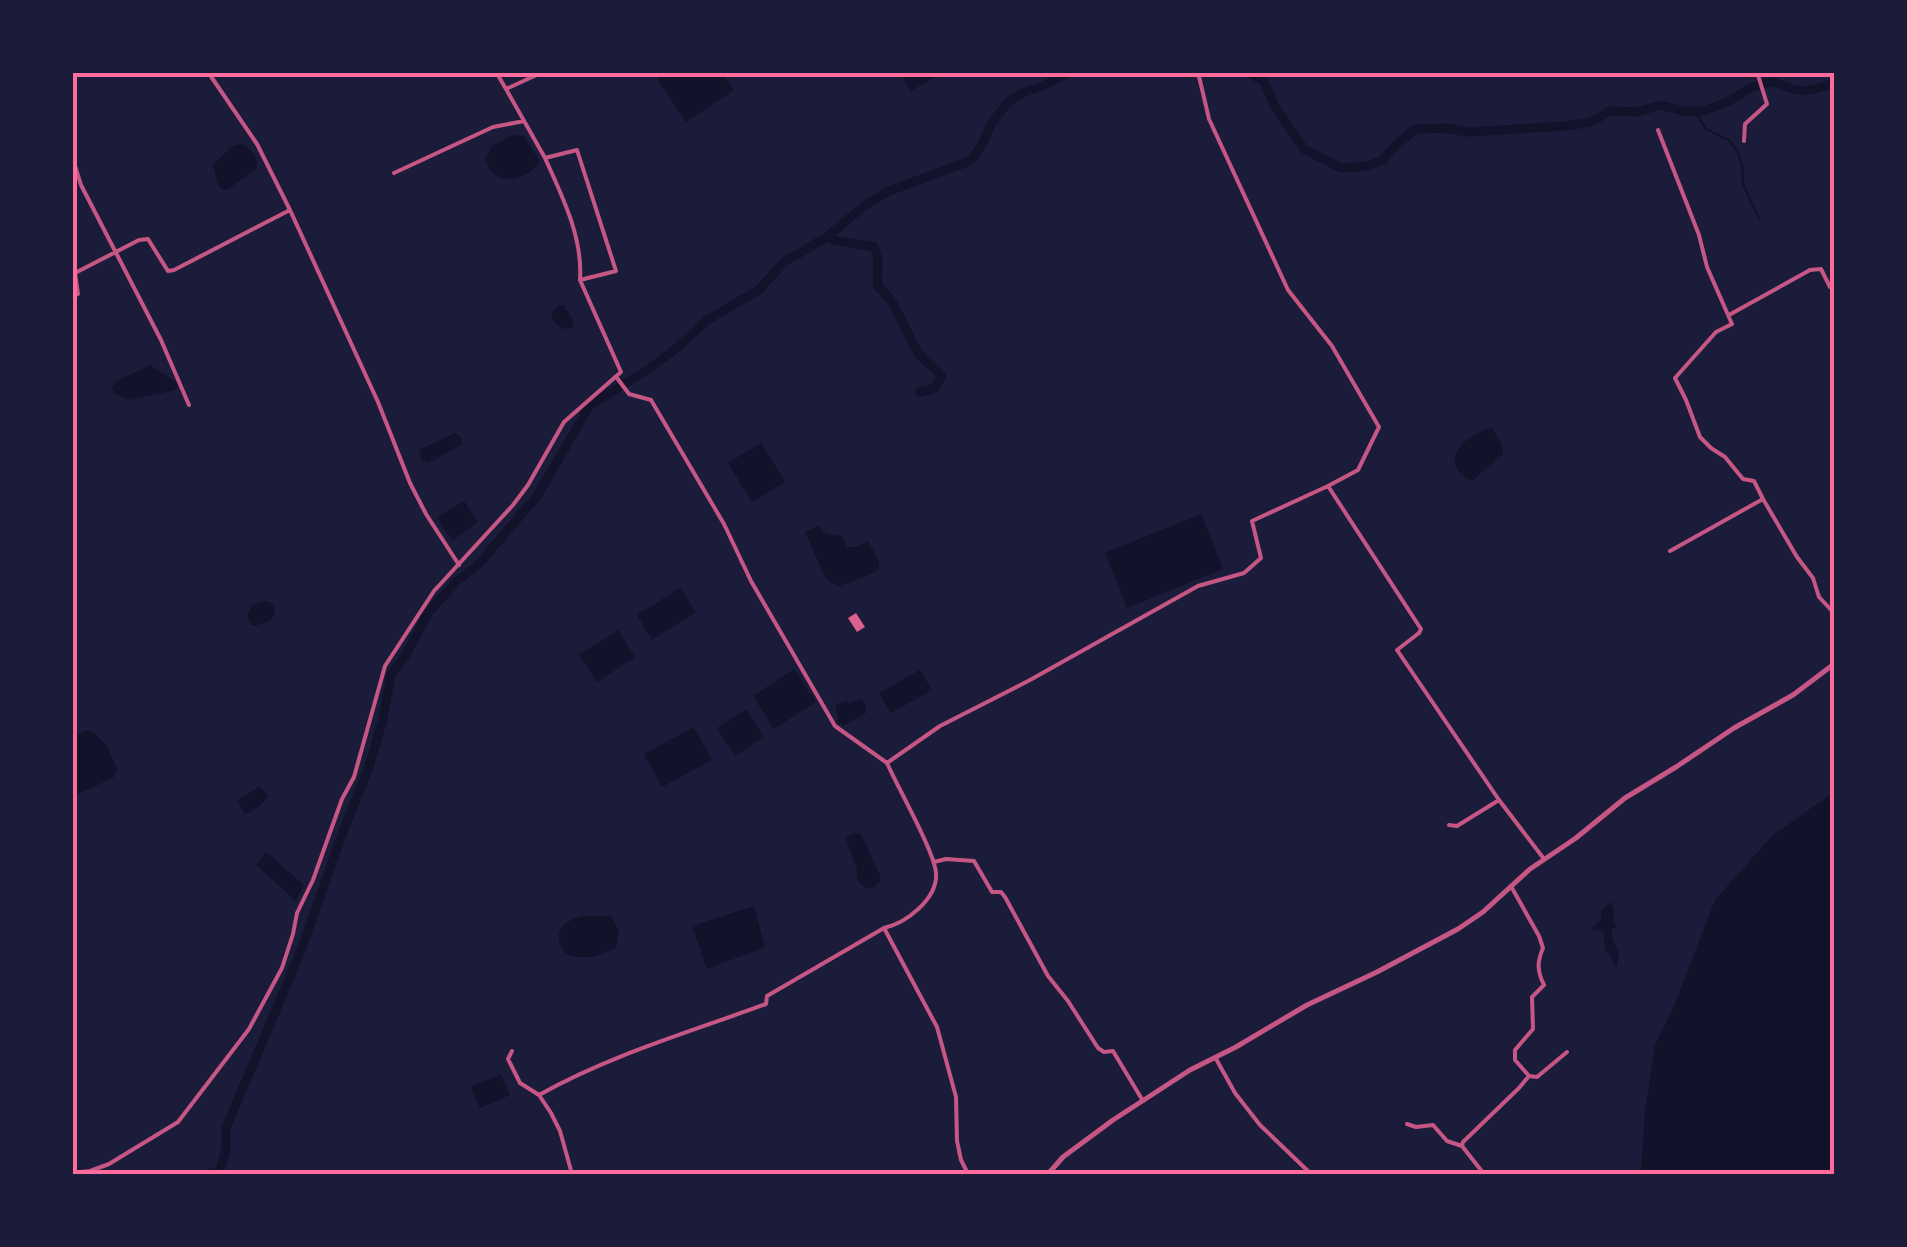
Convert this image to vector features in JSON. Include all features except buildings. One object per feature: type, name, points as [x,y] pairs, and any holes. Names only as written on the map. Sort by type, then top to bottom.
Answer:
[{"type":"street","points":[[208,72],[258,144],[378,402],[410,483],[459,565]]},
{"type":"street","points":[[72,1173],[109,1164],[178,1122],[249,1029],[282,968],[297,913],[354,777],[385,666],[434,591],[513,505],[564,422],[621,372],[580,280],[578,243],[566,208],[545,158],[496,72]]},
{"type":"street","points":[[506,88],[543,72]]},
{"type":"street","points":[[886,764],[940,726],[1198,586],[1244,574],[1261,558],[1252,521],[1358,470],[1379,428],[1332,346],[1288,290],[1209,119],[1198,72]]},
{"type":"street","points":[[1744,141],[1745,124],[1766,104],[1756,72]]},
{"type":"street","points":[[394,173],[492,127],[524,121]]},
{"type":"street","points":[[1658,130],[1699,235],[1707,267],[1732,324],[1716,332],[1674,378],[1700,437],[1743,479],[1754,481],[1813,578],[1819,597],[1834,613]]},
{"type":"street","points":[[545,158],[577,150],[616,270],[580,280]]},
{"type":"street","points":[[72,156],[81,185],[189,405]]},
{"type":"street","points":[[72,297],[78,294],[75,273],[138,240],[148,239],[168,270],[174,270],[290,210]]},
{"type":"street","points":[[1729,315],[1810,270],[1821,269],[1834,289]]},
{"type":"street","points":[[539,1095],[649,1044],[766,1004],[767,996],[913,914],[934,886],[936,874],[886,764],[835,726],[651,400],[629,394],[617,378]]},
{"type":"street","points":[[1328,486],[1420,624],[1420,633],[1397,650],[1544,859]]},
{"type":"street","points":[[1670,552],[1763,499]]},
{"type":"street","points":[[1048,1174],[1149,1094],[1307,1005],[1458,929],[1625,798],[1794,694],[1834,664]]},
{"type":"street","points":[[1450,825],[1457,826],[1499,800]]},
{"type":"street","points":[[933,862],[974,861],[992,892],[1001,892],[1006,897],[1048,976],[1098,1048],[1113,1051],[1143,1101]]},
{"type":"street","points":[[1511,886],[1543,948],[1538,960],[1544,985],[1532,997],[1533,1029],[1515,1050],[1514,1060],[1528,1076],[1537,1077],[1567,1052]]},
{"type":"street","points":[[884,928],[937,1027],[956,1097],[958,1141],[968,1174]]},
{"type":"street","points":[[512,1052],[508,1059],[520,1083],[539,1095],[560,1131],[572,1174]]},
{"type":"street","points":[[1215,1057],[1235,1093],[1260,1125],[1310,1174]]},
{"type":"street","points":[[1462,1146],[1528,1076]]},
{"type":"street","points":[[1407,1124],[1434,1125],[1447,1141],[1462,1146],[1484,1174]]},
{"type":"shaded area","points":[[667,73],[722,73],[734,90],[686,122],[657,79]]},
{"type":"shaded area","points":[[900,73],[941,73],[911,91]]},
{"type":"shaded area","points":[[513,135],[524,136],[540,162],[525,175],[506,179],[493,173],[485,159],[492,146]]},
{"type":"shaded area","points":[[240,144],[253,154],[256,169],[227,190],[222,189],[213,165]]},
{"type":"shaded area","points":[[564,305],[573,320],[574,326],[569,329],[557,325],[551,314]]},
{"type":"shaded area","points":[[150,365],[176,382],[175,390],[129,400],[115,394],[111,387],[117,381]]},
{"type":"shaded area","points":[[1492,428],[1503,454],[1472,481],[1456,466],[1458,450],[1472,436]]},
{"type":"shaded area","points":[[455,433],[462,444],[429,463],[421,459],[419,450]]},
{"type":"shaded area","points":[[761,443],[785,482],[752,502],[728,463]]},
{"type":"shaded area","points":[[464,501],[478,522],[452,541],[437,518]]},
{"type":"shaded area","points":[[1201,514],[1223,569],[1127,608],[1105,553]]},
{"type":"shaded area","points":[[819,525],[825,533],[841,536],[847,547],[868,541],[879,569],[839,586],[826,579],[805,532]]},
{"type":"shaded area","points":[[680,588],[696,612],[652,640],[637,615]]},
{"type":"shaded area","points":[[268,601],[275,606],[274,616],[268,622],[250,624],[247,616],[252,605]]},
{"type":"shaded area","points":[[618,630],[635,657],[597,682],[579,655]]},
{"type":"shaded area","points":[[794,669],[816,702],[774,729],[753,696]]},
{"type":"shaded area","points":[[920,670],[932,690],[891,713],[879,693]]},
{"type":"shaded area","points":[[862,698],[865,714],[843,726],[838,722],[836,705]]},
{"type":"shaded area","points":[[746,709],[764,737],[735,756],[717,728]]},
{"type":"shaded area","points":[[694,727],[712,760],[662,787],[644,754]]},
{"type":"shaded area","points":[[87,730],[106,746],[117,770],[113,778],[73,796],[73,736]]},
{"type":"shaded area","points":[[259,787],[268,795],[245,814],[237,801]]},
{"type":"shaded area","points":[[1834,792],[1834,1174],[1641,1174],[1655,1045],[1715,900],[1772,836]]},
{"type":"shaded area","points":[[853,833],[862,836],[880,876],[881,881],[872,888],[865,888],[857,880],[846,839]]},
{"type":"shaded area","points":[[266,852],[304,885],[296,901],[256,865]]},
{"type":"shaded area","points":[[1611,902],[1616,928],[1612,929],[1612,938],[1619,951],[1617,967],[1605,950],[1604,933],[1591,928]]},
{"type":"shaded area","points":[[754,906],[765,947],[707,969],[692,926]]},
{"type":"shaded area","points":[[582,916],[611,916],[619,931],[616,947],[592,956],[566,954],[559,941],[560,930]]},
{"type":"shaded area","points":[[501,1074],[510,1095],[480,1108],[471,1087]]},
{"type":"waterway","points":[[207,1174],[220,1171],[226,1128],[300,953],[369,767],[391,675],[428,613],[457,581],[477,566],[537,496],[590,405],[649,369],[707,320],[759,290],[784,262],[827,237],[864,206],[889,191],[970,161],[1007,103],[1069,72]]},
{"type":"waterway","points":[[1247,72],[1264,81],[1275,107],[1304,149],[1341,168],[1383,160],[1416,129],[1468,132],[1566,126],[1591,122],[1610,111],[1638,112],[1660,105],[1704,111],[1772,81],[1803,91],[1834,83]]},
{"type":"waterway","points":[[1695,111],[1706,129],[1730,141],[1738,152],[1743,184],[1759,219]]},
{"type":"waterway","points":[[827,237],[874,247],[878,287],[895,308],[919,354],[942,376],[933,389],[920,392]]}]
